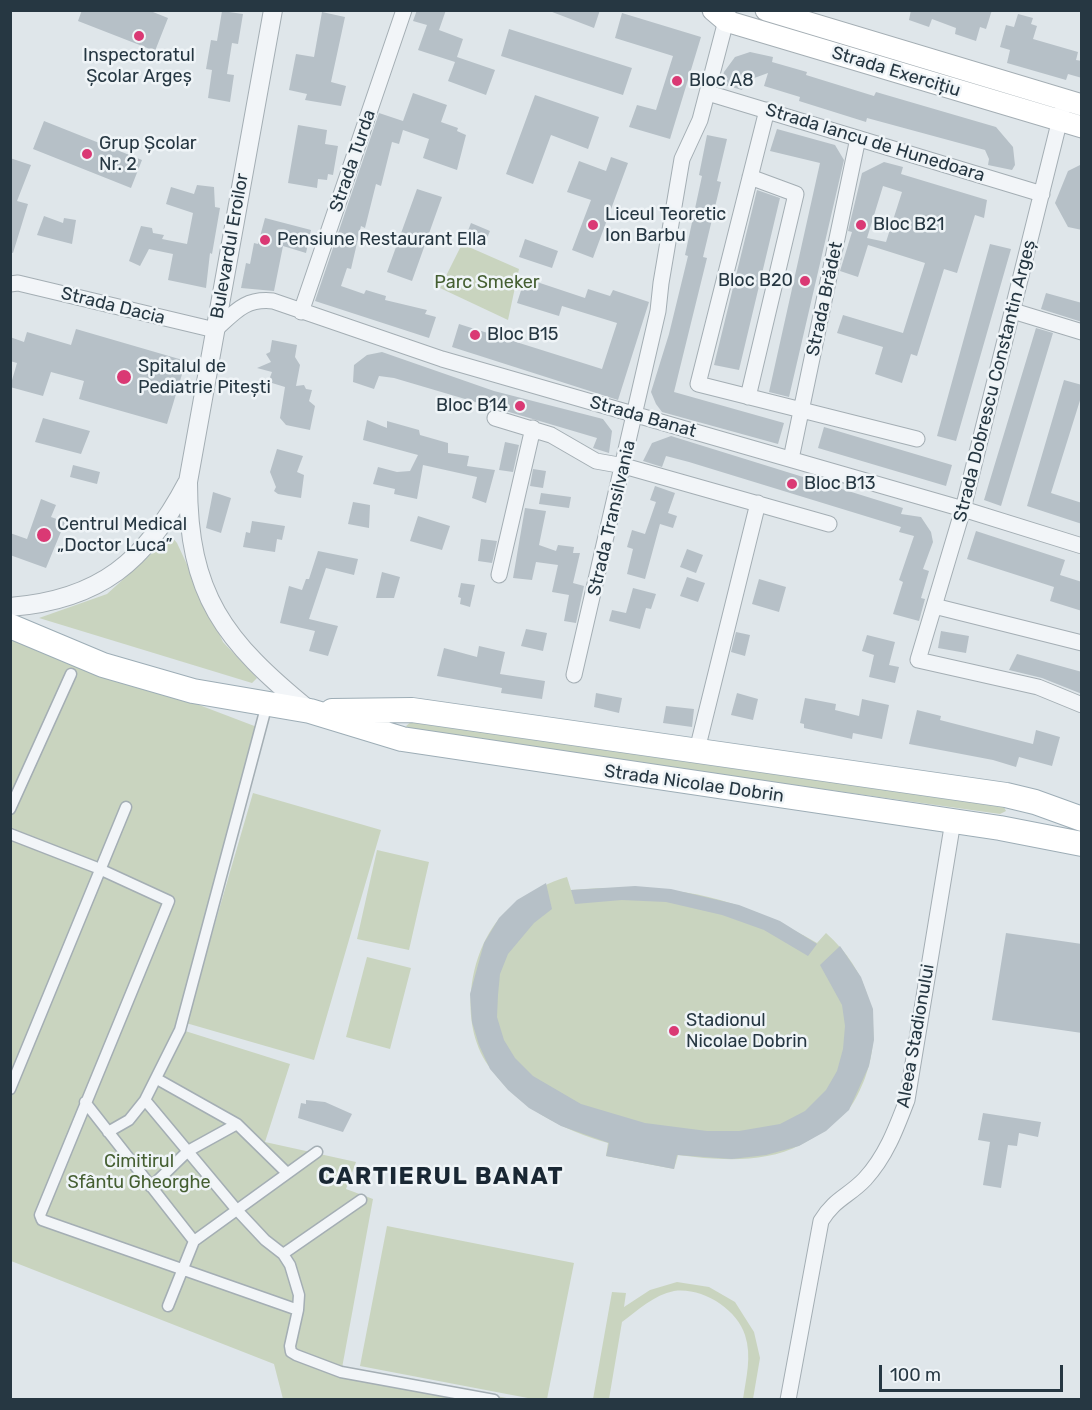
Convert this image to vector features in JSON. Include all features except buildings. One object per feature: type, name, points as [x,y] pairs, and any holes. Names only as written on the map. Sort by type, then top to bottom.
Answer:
[{"type":"main road","name":"Strada Exercițiu","points":[[766,10],[1073,102]]},
{"type":"main road","name":"Strada Exercițiu","points":[[722,14],[1082,127]]},
{"type":"main road","name":"Strada Nicolae Dobrin","points":[[10,626],[103,665],[193,691],[310,711],[402,739],[1000,828],[1082,844]]},
{"type":"main road","name":"Strada Nicolae Dobrin","points":[[310,711],[412,710],[1006,795],[1035,802],[1082,819]]},
{"type":"main road","points":[[402,739],[399,730],[401,718],[412,710]]},
{"type":"main road","points":[[1000,828],[1015,815],[1015,809],[1006,795]]},
{"type":"street","name":"Bulevardul Eroilor","points":[[273,10],[188,482],[188,520],[198,576],[212,606],[259,667],[310,711]]},
{"type":"street","name":"Strada Turda","points":[[301,312],[404,10]]},
{"type":"street","name":"Strada Transilvania","points":[[574,675],[636,415],[658,311],[660,283],[682,159],[700,120],[708,93],[722,14]]},
{"type":"street","name":"Strada Iancu de Hunedoara","points":[[708,93],[1042,194]]},
{"type":"street","name":"Strada Dobrescu Constantin Argeș","points":[[1073,102],[1059,121],[963,509],[918,660],[1038,687],[1082,705]]},
{"type":"street","points":[[767,110],[698,384],[917,439]]},
{"type":"street","name":"Strada Brădet","points":[[791,459],[858,138]]},
{"type":"street","points":[[748,397],[796,194],[750,177]]},
{"type":"street","name":"Strada Dacia","points":[[10,284],[18,283],[215,330]]},
{"type":"street","name":"Strada Banat","points":[[215,330],[242,306],[256,299],[273,301],[442,359],[963,509],[1082,546]]},
{"type":"street","points":[[1013,311],[1082,332]]},
{"type":"street","points":[[495,418],[551,435],[596,461],[624,466],[829,524]]},
{"type":"street","points":[[499,575],[533,428]]},
{"type":"street","name":"Bulevardul Eroilor","points":[[10,607],[42,605],[79,593],[111,576],[136,556],[167,522],[188,482]]},
{"type":"street","points":[[697,750],[758,503]]},
{"type":"street","points":[[934,606],[1082,643]]},
{"type":"street","points":[[10,809],[71,674]]},
{"type":"street","points":[[108,1132],[129,1120],[145,1101],[180,1030],[267,704]]},
{"type":"street","points":[[10,1089],[126,807]]},
{"type":"street","name":"Aleea Stadionului","points":[[788,1400],[821,1221],[831,1205],[864,1179],[891,1143],[907,1100],[953,821]]},
{"type":"street","points":[[10,834],[101,870],[169,901],[40,1215],[42,1220],[298,1310]]},
{"type":"street","points":[[157,1079],[237,1124],[286,1172]]},
{"type":"street","points":[[145,1101],[236,1209],[265,1240],[283,1254],[290,1265],[299,1294],[290,1346],[291,1352],[341,1372],[494,1400]]},
{"type":"street","points":[[85,1102],[194,1241]]},
{"type":"street","points":[[151,1187],[188,1151],[237,1124]]},
{"type":"street","points":[[168,1306],[194,1241],[286,1172],[317,1152]]},
{"type":"street","points":[[283,1254],[361,1200]]},
{"type":"green space","name":"Parc Smeker","points":[[462,244],[519,269],[508,320],[440,288]]},
{"type":"green space","points":[[171,536],[177,543],[223,642],[257,678],[252,683],[39,618],[107,594]]},
{"type":"green space","name":"Cimitirul Sfântu Gheorghe","points":[[10,633],[257,727],[182,1030],[290,1064],[265,1142],[356,1162],[346,1189],[373,1199],[342,1368],[512,1399],[283,1399],[274,1364],[11,1261]]},
{"type":"green space","points":[[412,721],[1003,805],[1006,811],[1000,814],[409,731],[406,726]]},
{"type":"green space","points":[[253,793],[381,830],[314,1060],[186,1023]]},
{"type":"green space","points":[[377,850],[429,862],[409,950],[357,939]]},
{"type":"green space","name":"Stadionul Nicolae Dobrin","points":[[567,877],[571,890],[639,888],[699,895],[757,912],[817,943],[826,933],[853,964],[869,1000],[873,1019],[871,1058],[862,1086],[848,1110],[819,1134],[786,1151],[740,1159],[678,1155],[674,1169],[606,1156],[608,1143],[559,1124],[528,1106],[502,1083],[481,1052],[474,1034],[471,1014],[474,973],[487,936],[504,913],[530,894]]},
{"type":"green space","points":[[367,957],[411,968],[390,1049],[346,1037]]},
{"type":"green space","points":[[387,1226],[574,1263],[547,1399],[533,1399],[360,1366]]},
{"type":"green space","points":[[677,1282],[709,1287],[735,1302],[754,1332],[760,1358],[753,1399],[743,1399],[748,1351],[741,1325],[726,1309],[707,1296],[674,1291],[646,1303],[622,1322],[609,1399],[593,1399],[612,1292],[626,1293],[624,1307],[650,1290]]},
{"type":"place","name":"Inspectoratul Școlar Argeș","points":[[139,36]]},
{"type":"place","name":"Bloc A8","points":[[677,81]]},
{"type":"place","name":"Grup Școlar Nr. 2","points":[[87,154]]},
{"type":"place","name":"Liceul Teoretic Ion Barbu","points":[[593,225]]},
{"type":"place","name":"Bloc B21","points":[[861,225]]},
{"type":"place","name":"Pensiune Restaurant Ella","points":[[265,240]]},
{"type":"place","name":"Bloc B20","points":[[805,281]]},
{"type":"place","name":"Bloc B15","points":[[475,335]]},
{"type":"place","name":"Spitalul de Pediatrie Pitești","points":[[124,377]]},
{"type":"place","name":"Bloc B14","points":[[520,406]]},
{"type":"place","name":"Bloc B13","points":[[792,484]]},
{"type":"place","name":"Centrul Medical „Doctor Luca”","points":[[44,535]]},
{"type":"place","name":"Stadionul Nicolae Dobrin","points":[[674,1031]]},
{"type":"district","name":"CARTIERUL BANAT","points":[[441,1177]]}]
